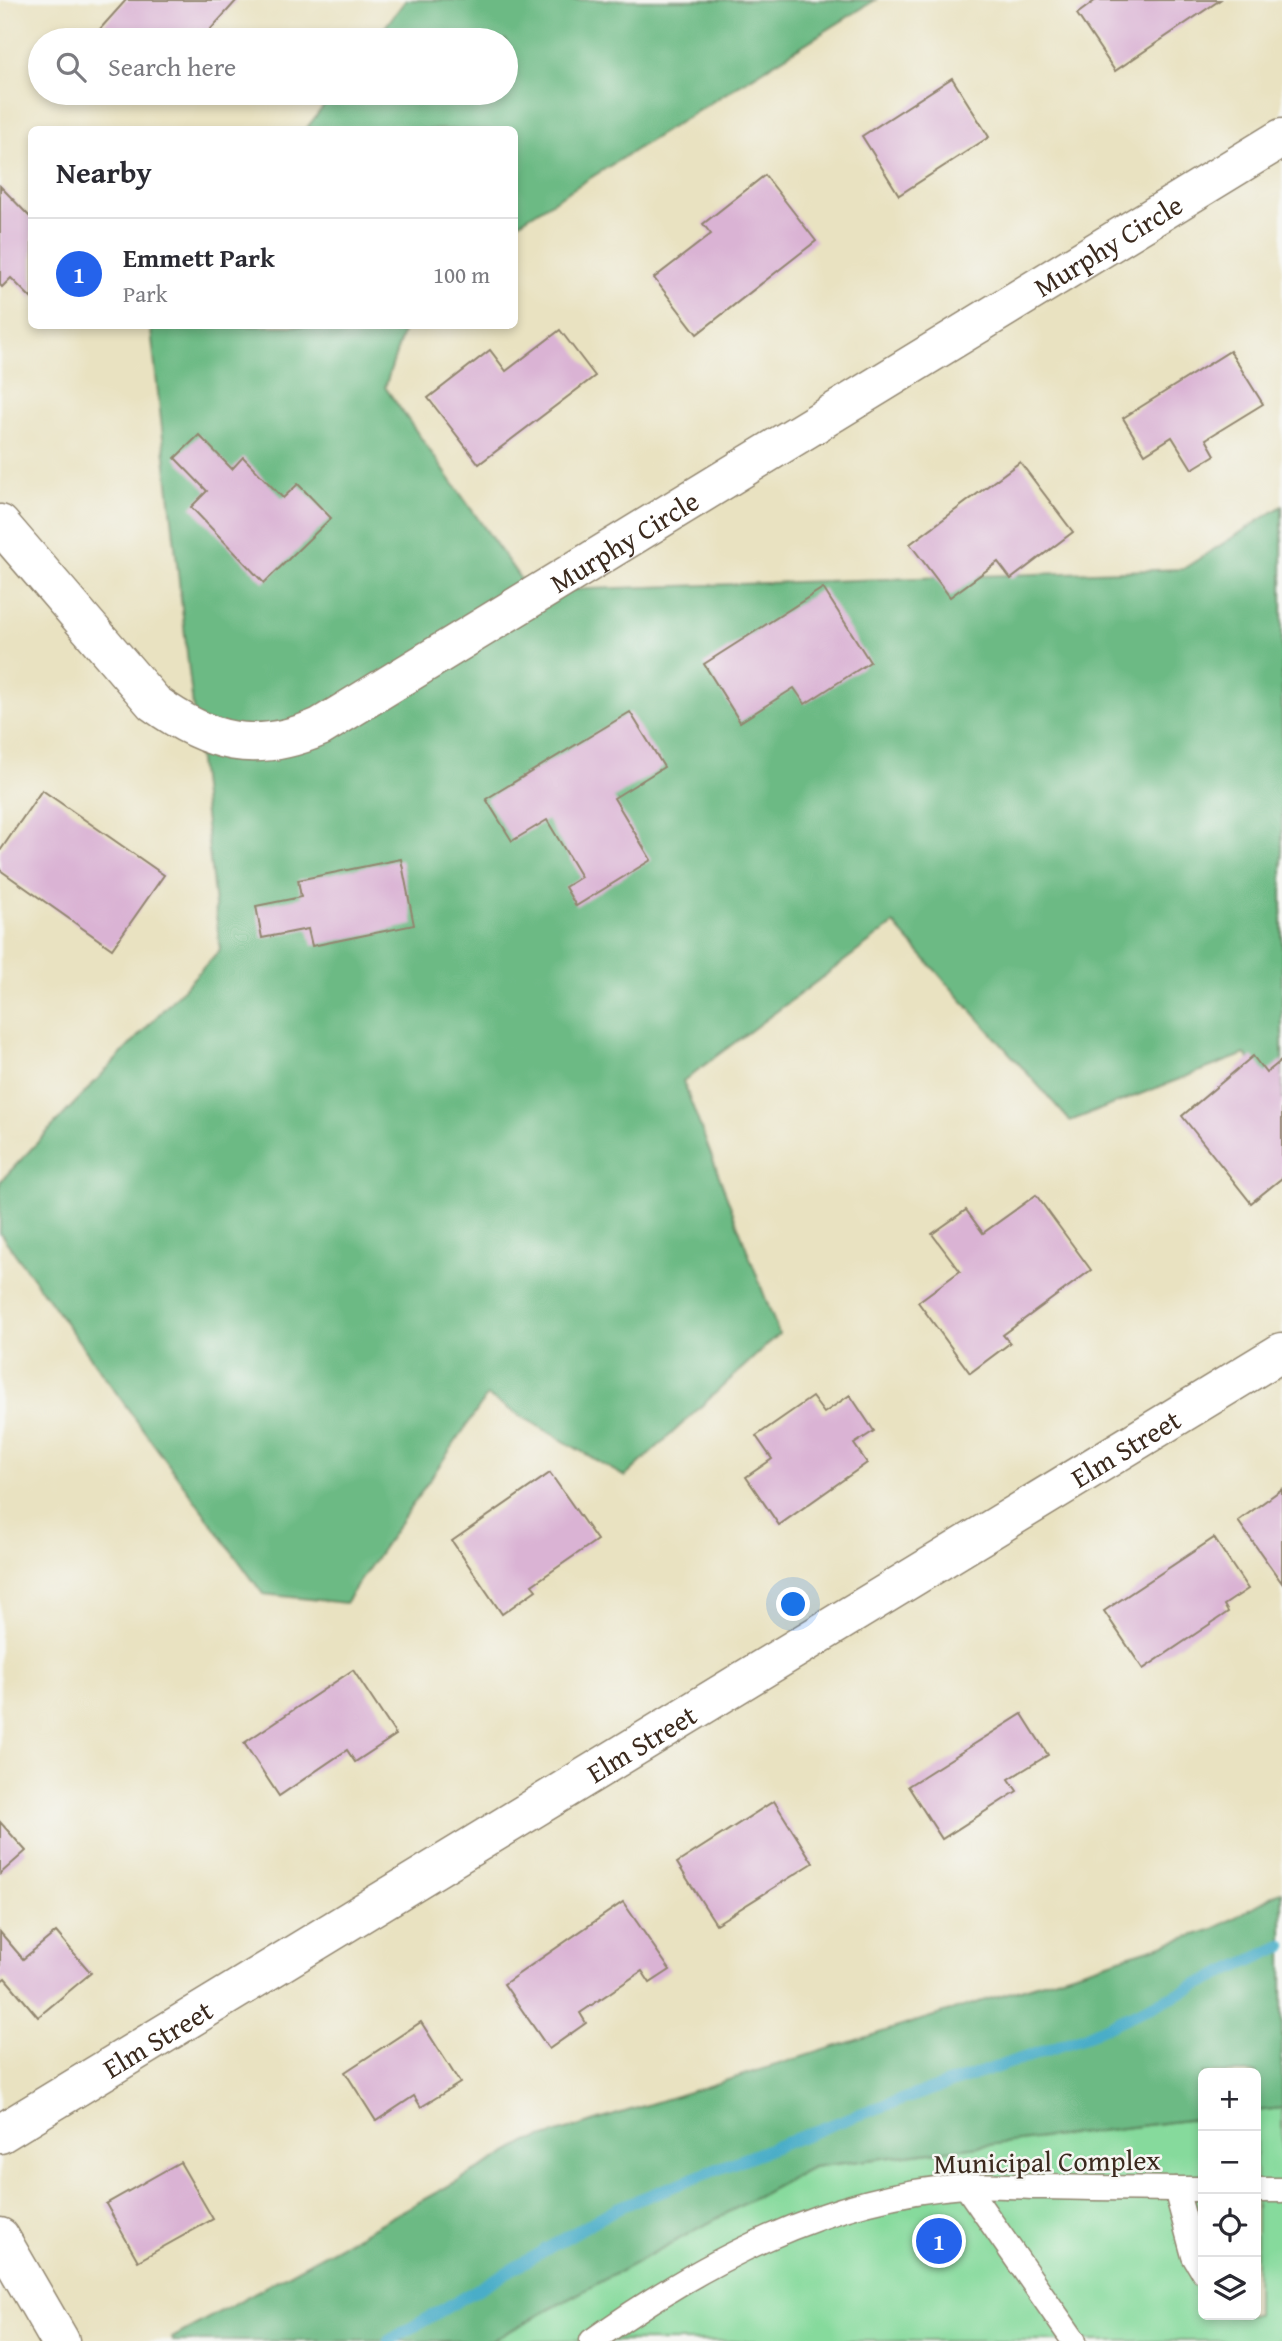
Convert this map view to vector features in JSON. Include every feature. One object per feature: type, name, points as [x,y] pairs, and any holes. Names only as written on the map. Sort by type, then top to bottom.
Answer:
[{"type":"street","name":"Murphy Circle","points":[[0,523],[154,703],[185,726],[221,739],[259,743],[298,737],[320,727],[1282,138]]},
{"type":"street","name":"Elm Street","points":[[0,2134],[1282,1352]]},
{"type":"street","points":[[0,2237],[60,2341]]},
{"type":"lane","name":"Municipal Complex","points":[[592,2341],[656,2295],[755,2242],[855,2207],[921,2192],[966,2186],[1198,2189]]},
{"type":"lane","points":[[966,2186],[1074,2341]]},
{"type":"lane","points":[[1176,2189],[1198,2263]]},
{"type":"lane","points":[[1261,2190],[1282,2190]]},
{"type":"green space","points":[[406,0],[875,0],[518,223],[518,126],[308,126],[325,105],[518,105],[518,28],[384,28]]},
{"type":"green space","points":[[404,329],[385,387],[529,591],[1183,569],[1282,506],[1282,1098],[1245,1054],[1070,1121],[894,924],[683,1081],[779,1334],[625,1477],[487,1396],[345,1603],[263,1594],[0,1233],[0,1182],[220,950],[151,330]]},
{"type":"green space","points":[[1282,1891],[1282,2108],[1261,2110],[1261,2068],[1198,2068],[1198,2119],[812,2167],[491,2341],[173,2341],[172,2338],[528,2142],[1214,1929]]},
{"type":"green space","points":[[1282,2108],[1282,2341],[491,2341],[812,2167],[1198,2119],[1198,2320],[1261,2320],[1261,2110]]},
{"type":"building","points":[[126,0],[237,0],[212,28],[101,28]]},
{"type":"building","points":[[1096,0],[1220,0],[1115,71],[1077,14]]},
{"type":"building","points":[[952,78],[989,137],[899,195],[862,136]]},
{"type":"building","points":[[765,175],[816,241],[697,334],[654,278],[711,234],[703,224]]},
{"type":"building","points":[[0,186],[28,215],[28,295],[11,278],[2,287]]},
{"type":"building","points":[[560,330],[595,376],[479,464],[428,398],[490,350],[506,371]]},
{"type":"building","points":[[1230,351],[1263,404],[1206,439],[1215,455],[1192,469],[1172,437],[1145,454],[1123,418]]},
{"type":"building","points":[[199,435],[232,469],[243,457],[283,498],[298,484],[331,518],[264,583],[191,507],[207,491],[175,458]]},
{"type":"building","points":[[1020,462],[1073,532],[1011,579],[998,562],[950,597],[910,544]]},
{"type":"building","points":[[823,588],[870,662],[805,704],[794,688],[740,722],[704,664]]},
{"type":"building","points":[[630,712],[664,767],[614,798],[651,860],[576,906],[565,887],[581,877],[547,820],[512,841],[486,799]]},
{"type":"building","points":[[42,790],[164,875],[112,949],[0,870],[0,851]]},
{"type":"building","points":[[401,859],[414,925],[312,946],[308,929],[262,938],[256,906],[301,897],[298,880]]},
{"type":"building","points":[[1253,1056],[1266,1073],[1282,1060],[1282,1178],[1251,1203],[1182,1116]]},
{"type":"building","points":[[1036,1195],[1091,1270],[1003,1335],[1010,1343],[970,1373],[918,1302],[960,1271],[932,1234],[966,1210],[983,1233]]},
{"type":"building","points":[[850,1395],[874,1431],[854,1444],[867,1463],[779,1525],[746,1477],[772,1459],[756,1436],[812,1397],[824,1413]]},
{"type":"building","points":[[550,1473],[597,1540],[532,1585],[536,1590],[502,1614],[452,1541]]},
{"type":"building","points":[[1282,1489],[1282,1583],[1238,1521]]},
{"type":"building","points":[[1214,1538],[1248,1589],[1224,1605],[1228,1612],[1143,1669],[1104,1611]]},
{"type":"building","points":[[353,1670],[396,1735],[355,1762],[347,1750],[279,1796],[244,1743]]},
{"type":"building","points":[[1022,1714],[1048,1755],[1009,1779],[1017,1791],[942,1839],[908,1786]]},
{"type":"building","points":[[774,1801],[813,1863],[716,1924],[677,1863]]},
{"type":"building","points":[[0,1822],[26,1851],[0,1874]]},
{"type":"building","points":[[623,1902],[670,1970],[650,1983],[642,1971],[580,2013],[586,2023],[549,2049],[504,1984]]},
{"type":"building","points":[[0,1932],[23,1959],[56,1932],[91,1973],[38,2017],[5,1978],[0,1982]]},
{"type":"building","points":[[421,2022],[460,2083],[421,2107],[414,2096],[376,2121],[345,2072]]},
{"type":"building","points":[[180,2162],[213,2219],[138,2261],[106,2204]]},
{"type":"waterway","points":[[389,2341],[617,2208],[860,2114],[1082,2038],[1282,1946]]},
{"type":"place","name":"Emmett Park","points":[[939,2241]]}]
